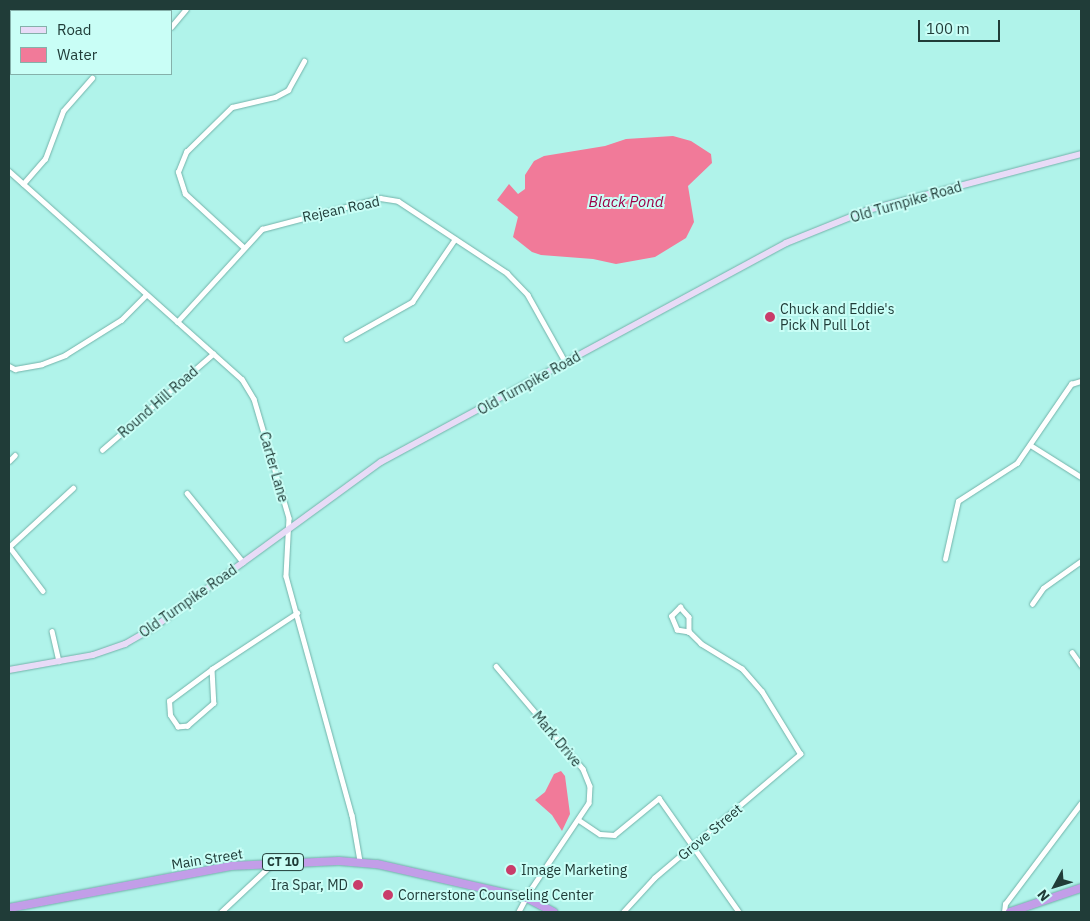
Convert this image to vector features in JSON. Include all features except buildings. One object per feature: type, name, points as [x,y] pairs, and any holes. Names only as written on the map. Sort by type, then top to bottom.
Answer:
[{"type":"highway","name":"Main Street","points":[[9,908],[231,866],[360,861],[527,898],[554,912]]},
{"type":"highway","points":[[1010,912],[1081,888]]},
{"type":"main road","name":"Old Turnpike Road","points":[[9,670],[93,655],[125,644],[153,628],[381,462],[786,243],[868,210],[1081,154]]},
{"type":"street","points":[[172,26],[186,9]]},
{"type":"street","points":[[244,248],[185,194],[178,172],[186,152],[232,107],[274,97],[288,90],[304,61]]},
{"type":"street","points":[[23,184],[45,159],[63,111],[92,78]]},
{"type":"street","name":"Carter Lane","points":[[9,171],[242,379],[254,399],[290,529],[285,563],[352,815],[360,861]]},
{"type":"street","name":"Rejean Road","points":[[177,322],[262,229],[278,223],[380,198],[398,201],[507,273],[528,295],[566,363]]},
{"type":"street","points":[[346,339],[412,302],[455,239]]},
{"type":"street","points":[[9,366],[15,369],[42,364],[65,354],[121,320],[146,295]]},
{"type":"street","name":"Round Hill Road","points":[[102,450],[213,354]]},
{"type":"street","points":[[945,559],[958,501],[1017,464],[1032,446],[1071,384],[1081,381]]},
{"type":"street","points":[[1032,446],[1081,477]]},
{"type":"street","points":[[9,461],[15,456]]},
{"type":"street","points":[[43,591],[9,547],[73,488]]},
{"type":"street","points":[[187,493],[243,562]]},
{"type":"street","points":[[1032,604],[1043,588],[1081,561]]},
{"type":"street","points":[[680,607],[689,617],[689,632],[677,630],[673,624],[671,616],[680,607]]},
{"type":"street","points":[[212,669],[214,703],[188,726],[178,727],[170,715],[169,701],[212,669],[297,613]]},
{"type":"street","points":[[52,631],[59,661]]},
{"type":"street","name":"Grove Street","points":[[623,912],[654,878],[694,846],[800,754],[762,692],[742,669],[701,644],[689,632]]},
{"type":"street","points":[[1072,652],[1081,664]]},
{"type":"street","name":"Mark Drive","points":[[496,666],[584,769],[590,786],[589,803],[519,912]]},
{"type":"street","points":[[579,820],[600,834],[614,835],[659,798],[739,912]]},
{"type":"street","points":[[1004,912],[1005,904],[1081,802]]},
{"type":"street","points":[[221,912],[273,863]]},
{"type":"water","name":"Black Pond","points":[[673,136],[691,141],[711,154],[712,163],[688,186],[694,222],[686,238],[655,257],[616,264],[593,259],[541,255],[532,252],[513,237],[518,217],[497,200],[509,184],[518,194],[525,189],[525,175],[534,161],[544,156],[605,146],[626,139]]},
{"type":"water","points":[[561,771],[565,776],[570,814],[562,831],[552,815],[535,800],[545,792],[554,774]]},
{"type":"place","name":"Chuck and Eddie's Pick N Pull Lot","points":[[770,317]]},
{"type":"place","name":"Image Marketing","points":[[511,870]]},
{"type":"place","name":"Ira Spar, MD","points":[[358,885]]},
{"type":"place","name":"Cornerstone Counseling Center","points":[[388,895]]}]
